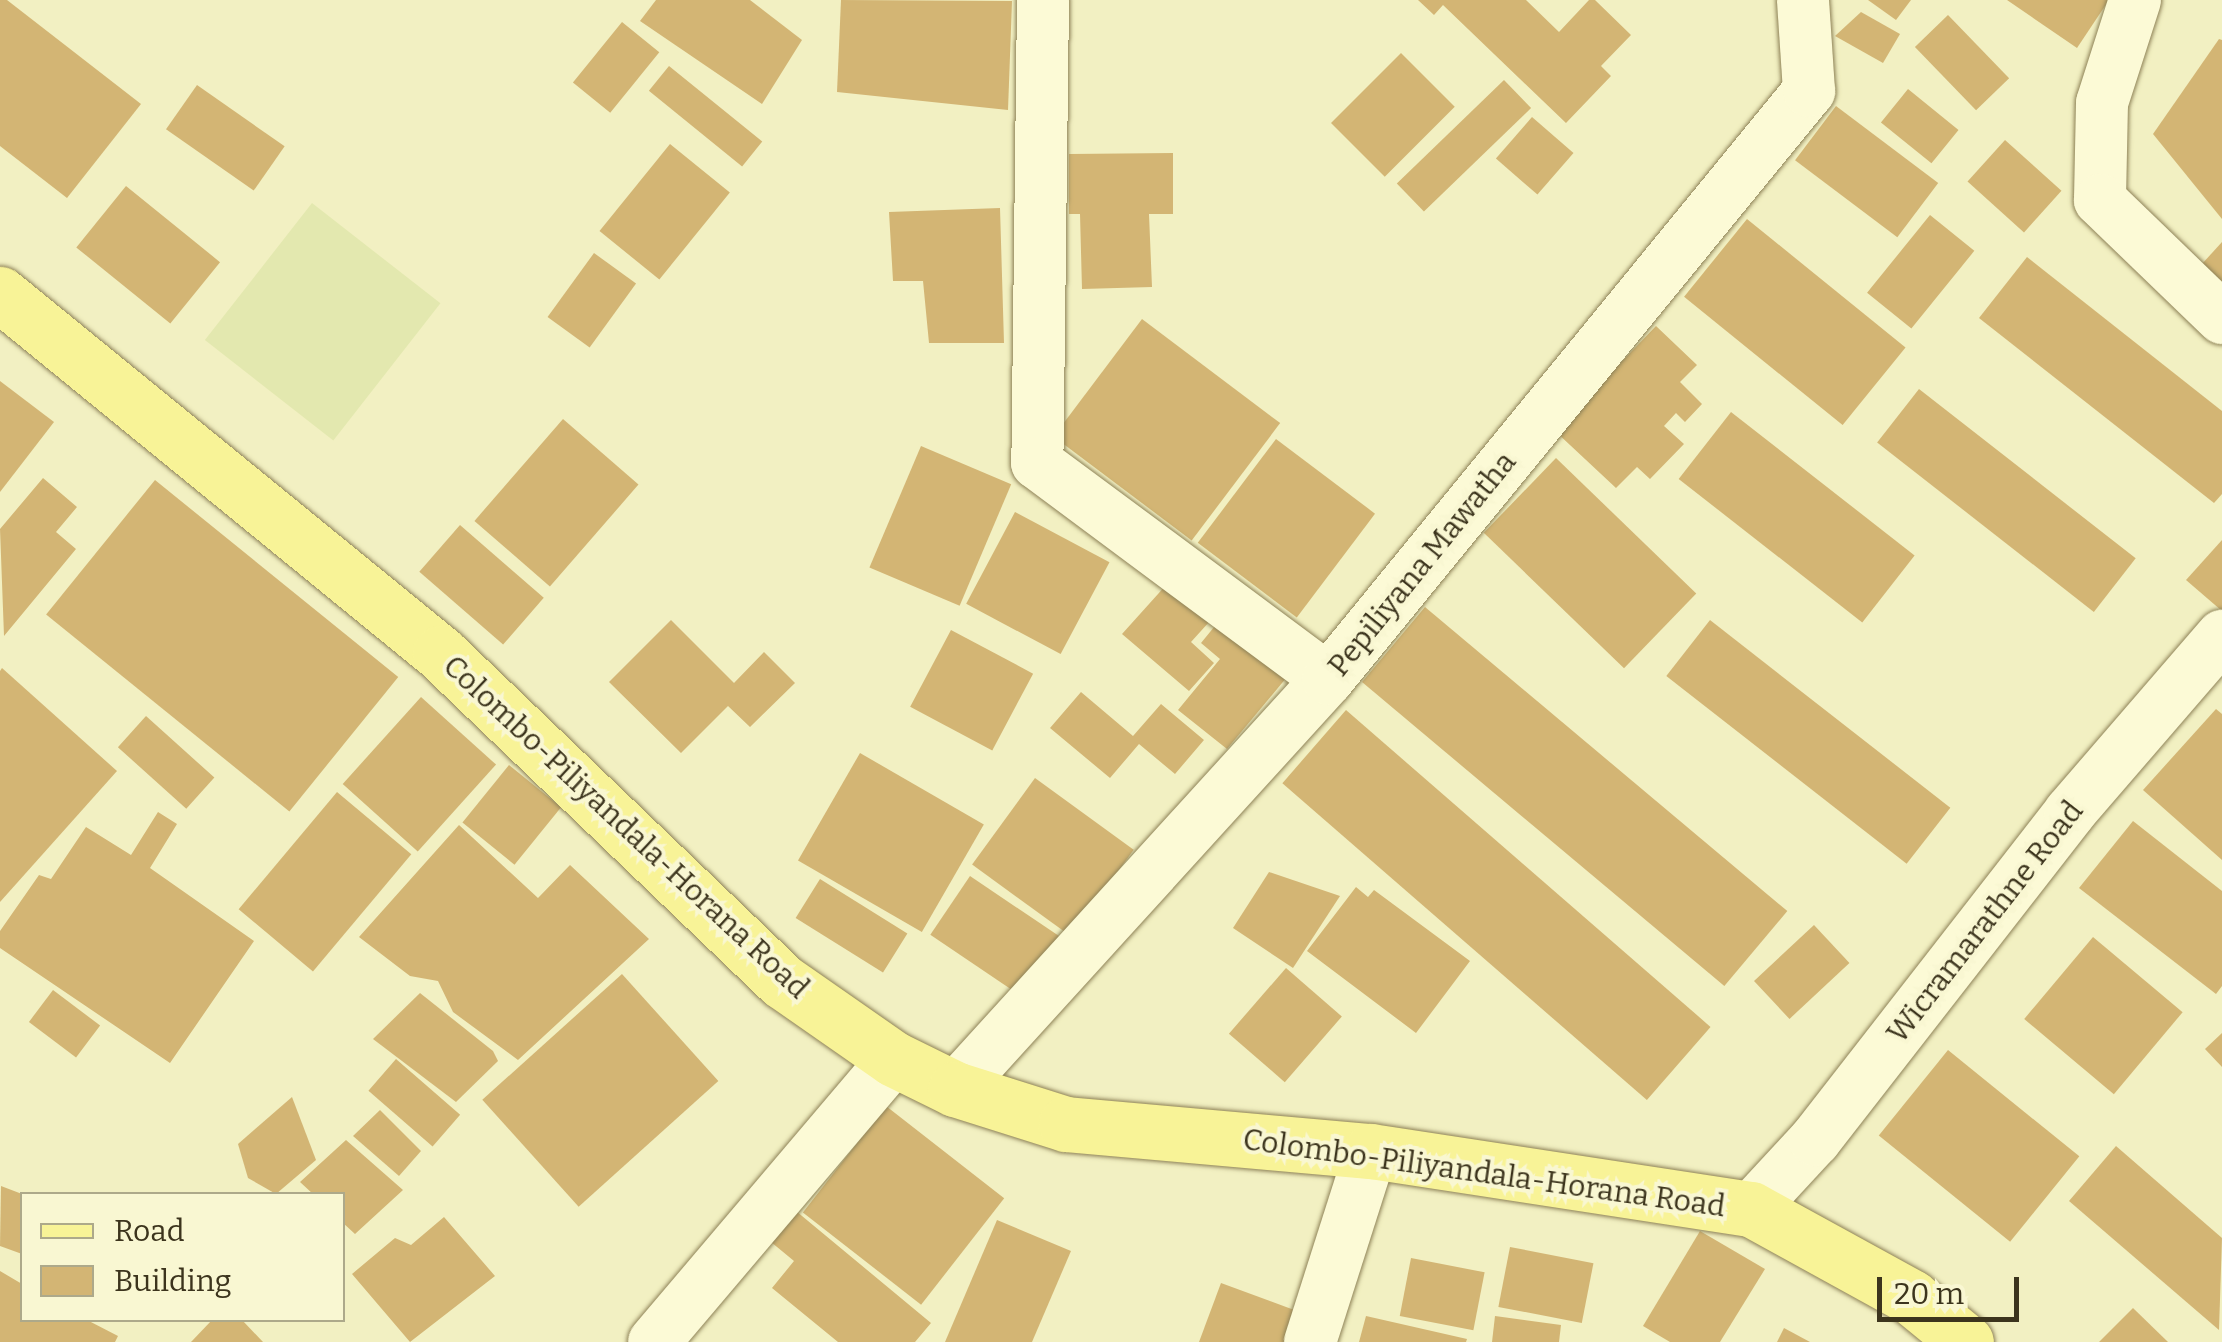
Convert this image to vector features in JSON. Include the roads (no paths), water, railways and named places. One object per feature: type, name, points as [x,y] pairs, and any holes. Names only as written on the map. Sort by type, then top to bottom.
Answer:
[{"type":"main road","name":"Colombo-Piliyandala-Horana Road","points":[[0,294],[440,653],[782,981],[894,1059],[955,1089],[1066,1124],[1371,1152],[1751,1210],[1912,1298],[1966,1342]]},
{"type":"street","points":[[1043,0],[1038,462],[1328,680]]},
{"type":"street","name":"Pepiliyana Mawatha","points":[[955,1089],[1328,680],[1809,91],[1804,0]]},
{"type":"street","points":[[2135,0],[2102,104],[2100,200],[2222,318]]},
{"type":"street","name":"Wicramarathne Road","points":[[1751,1210],[1815,1140],[2070,812],[2222,636]]},
{"type":"street","points":[[654,1342],[894,1059]]},
{"type":"street","points":[[1310,1342],[1371,1152]]}]
